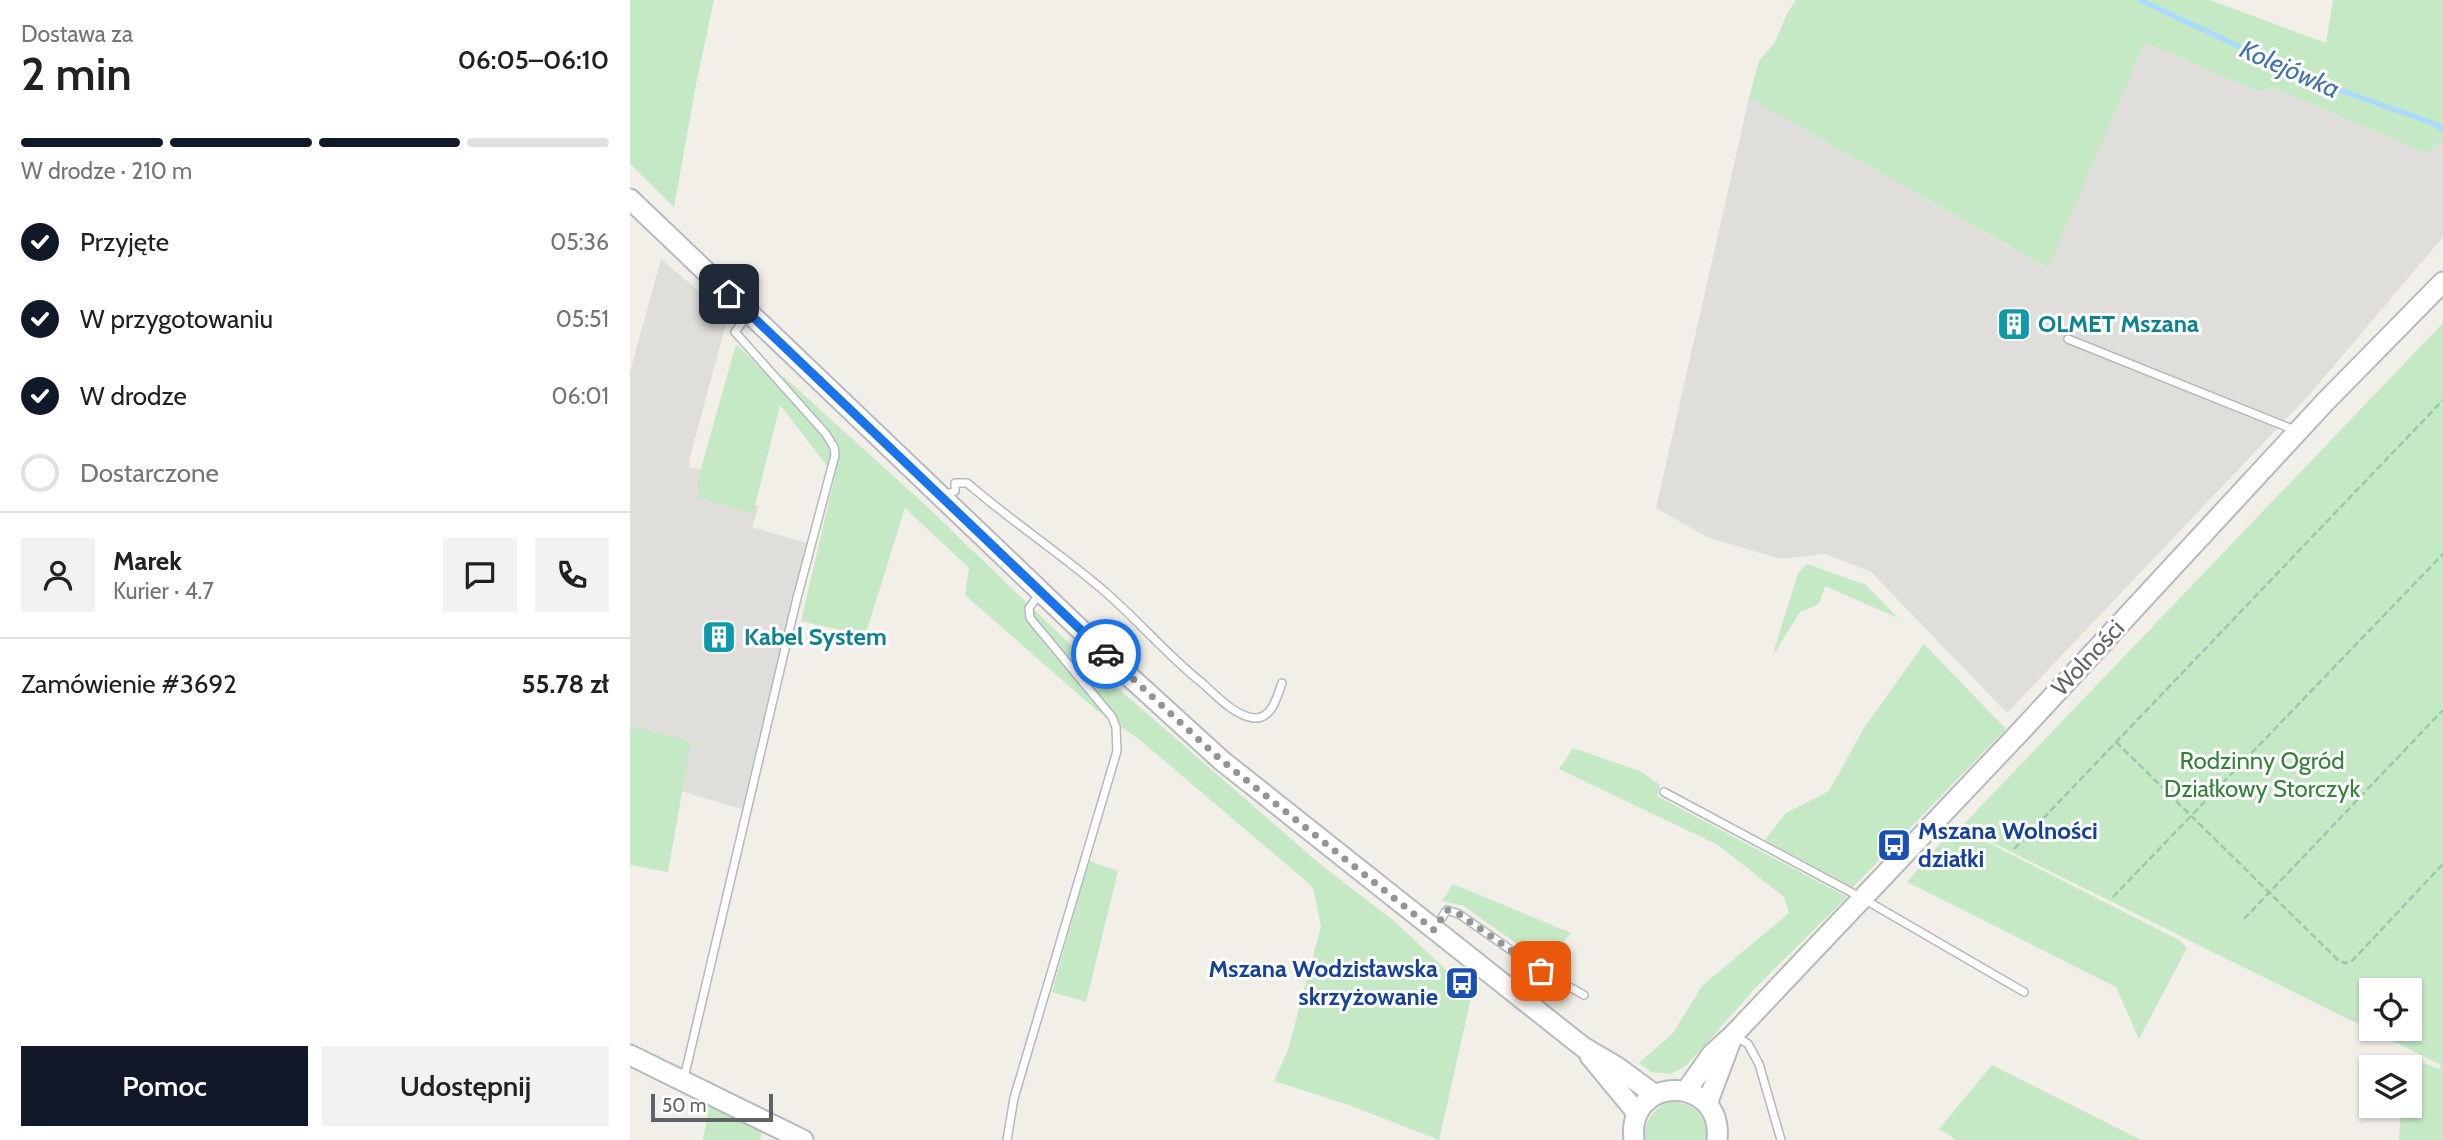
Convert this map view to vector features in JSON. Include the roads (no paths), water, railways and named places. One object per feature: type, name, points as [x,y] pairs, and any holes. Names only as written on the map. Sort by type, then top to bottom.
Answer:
[{"type":"main road","points":[[630,199],[1130,677],[1221,760],[1583,1047],[1617,1067],[1655,1095]]},
{"type":"main road","name":"Wolności","points":[[1686,1091],[1712,1054],[2020,732],[2297,431],[2443,282]]},
{"type":"main road","name":"Wolności","points":[[1707,1104],[1734,1034]]},
{"type":"main road","points":[[1583,1047],[1637,1113]]},
{"type":"main road","points":[[630,1055],[803,1140]]},
{"type":"main road","points":[[1634,1140],[1633,1125],[1637,1113],[1655,1095],[1667,1090],[1686,1091],[1707,1104],[1716,1120],[1717,1140]]},
{"type":"lane","points":[[684,1081],[796,602],[835,455],[834,447],[826,434],[735,332],[749,313]]},
{"type":"lane","points":[[2068,339],[2297,431]]},
{"type":"lane","points":[[941,497],[955,491],[955,483],[967,483],[1101,589],[1181,666],[1243,715],[1260,717],[1268,713],[1282,683]]},
{"type":"lane","points":[[1007,1140],[1014,1098],[1117,751],[1118,738],[1112,718],[1030,618],[1029,608],[1041,591]]},
{"type":"lane","points":[[1664,792],[1862,898],[2024,992]]},
{"type":"lane","points":[[1434,930],[1447,910],[1459,914],[1541,971],[1584,995]]},
{"type":"lane","points":[[1734,1034],[1748,1044],[1759,1064],[1781,1140]]},
{"type":"waterway","name":"Kolejówka","points":[[2140,0],[2319,84],[2415,116],[2443,129]]},
{"type":"place","name":"OLMET Mszana","points":[[2014,324]]},
{"type":"place","name":"Kabel System","points":[[719,637]]},
{"type":"place","name":"Mszana Wolności działki","points":[[1894,845]]},
{"type":"place","name":"Mszana Wodzisławska skrzyżowanie","points":[[1462,983]]},
{"type":"park label","name":"Rodzinny Ogród Działkowy Storczyk","points":[[2262,775]]}]
